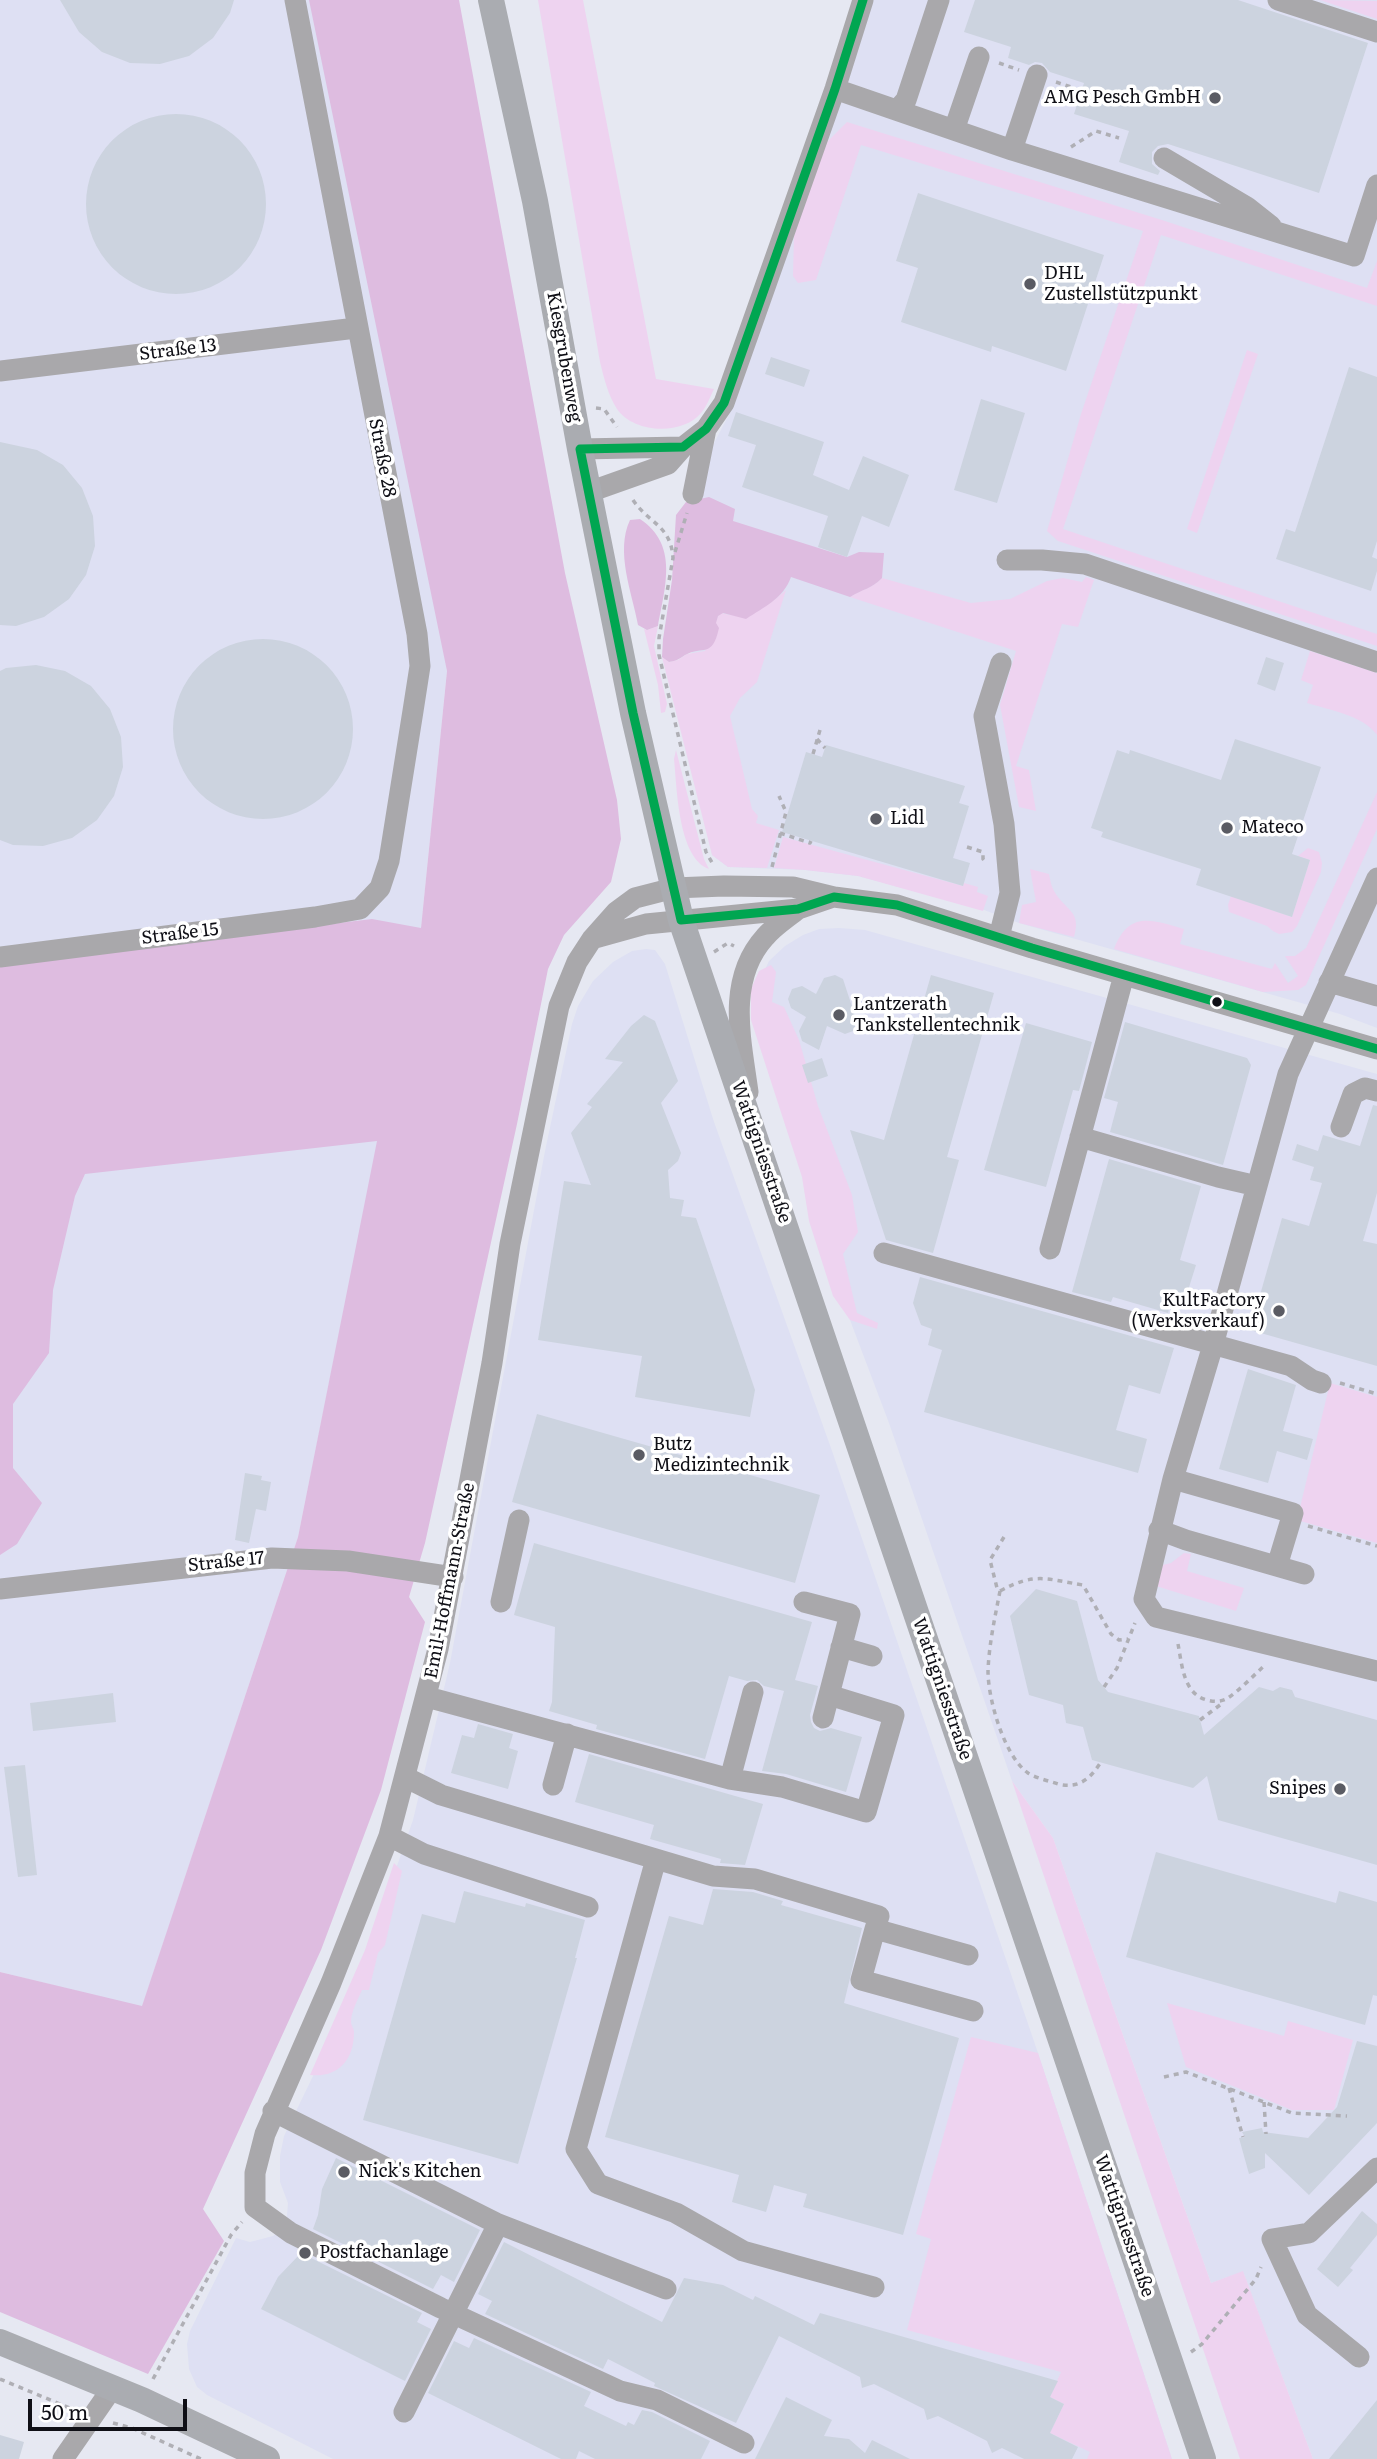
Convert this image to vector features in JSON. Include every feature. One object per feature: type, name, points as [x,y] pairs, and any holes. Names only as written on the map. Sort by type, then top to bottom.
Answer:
[{"type":"main road","name":"Kiesgrubenweg","points":[[491,0],[535,201],[580,449],[633,713],[681,920]]},
{"type":"main road","name":"Wattigniesstraße","points":[[681,920],[1203,2459]]},
{"type":"main road","points":[[0,2342],[113,2387],[267,2459]]},
{"type":"street","name":"Straße 28","points":[[295,0],[417,634],[420,666],[388,861],[380,888],[360,909]]},
{"type":"street","points":[[589,492],[668,464],[683,447],[706,429],[724,402],[835,89],[863,0]]},
{"type":"street","points":[[897,110],[906,100],[939,0]]},
{"type":"street","points":[[1278,0],[1377,32]]},
{"type":"street","points":[[954,130],[979,57]]},
{"type":"street","points":[[1012,150],[1037,75]]},
{"type":"street","points":[[835,89],[1012,150],[1354,256],[1377,184]]},
{"type":"street","points":[[1164,158],[1247,207],[1280,234]]},
{"type":"street","name":"Straße 13","points":[[0,371],[356,328]]},
{"type":"street","points":[[693,494],[706,429]]},
{"type":"street","points":[[580,449],[683,447]]},
{"type":"street","points":[[1007,560],[1085,564],[1377,662]]},
{"type":"street","points":[[999,937],[1010,893],[1003,824],[984,716],[1001,663]]},
{"type":"street","points":[[1377,878],[1288,1074],[1159,1530],[1144,1599],[1156,1618],[1377,1671]]},
{"type":"street","name":"Emil-Hoffmann-Straße","points":[[255,2207],[255,2173],[273,2111],[331,1983],[389,1836],[427,1697],[453,1577],[492,1363],[510,1244],[556,1018],[577,962],[592,939],[616,912],[635,898],[674,888],[724,886],[793,887],[834,897],[897,905],[1377,1049]]},
{"type":"street","name":"Emil-Hoffmann-Straße","points":[[592,939],[646,924],[798,909],[834,897]]},
{"type":"street","name":"Straße 15","points":[[0,957],[360,909]]},
{"type":"street","points":[[754,1133],[738,997],[744,966],[765,937],[798,909]]},
{"type":"street","points":[[1050,1249],[1124,975]]},
{"type":"street","points":[[1329,982],[1377,996]]},
{"type":"street","points":[[1341,1127],[1353,1094],[1365,1088],[1377,1091]]},
{"type":"street","points":[[1080,1137],[1218,1177],[1257,1185]]},
{"type":"street","points":[[884,1253],[1291,1366],[1312,1380],[1321,1382]]},
{"type":"street","points":[[1173,1479],[1293,1513],[1276,1566]]},
{"type":"street","points":[[501,1602],[519,1520]]},
{"type":"street","points":[[1159,1530],[1186,1541],[1304,1574]]},
{"type":"street","name":"Straße 17","points":[[0,1589],[272,1558],[348,1561],[453,1577]]},
{"type":"street","points":[[804,1602],[850,1614],[823,1718]]},
{"type":"street","points":[[841,1647],[872,1656]]},
{"type":"street","points":[[730,1779],[753,1692]]},
{"type":"street","points":[[427,1697],[730,1779],[782,1787],[866,1812],[894,1715],[829,1695]]},
{"type":"street","points":[[553,1785],[567,1734]]},
{"type":"street","points":[[405,1777],[441,1795],[713,1876],[755,1879],[879,1916],[861,1980],[973,2011]]},
{"type":"street","points":[[389,1836],[424,1854],[588,1907]]},
{"type":"street","points":[[656,1859],[576,2149],[598,2184],[676,2213],[743,2251],[874,2287]]},
{"type":"street","points":[[875,1929],[968,1955]]},
{"type":"street","points":[[273,2111],[498,2224],[666,2289]]},
{"type":"street","points":[[1359,2357],[1307,2315],[1272,2239],[1309,2233],[1377,2168]]},
{"type":"street","points":[[255,2207],[291,2233],[454,2314],[620,2391],[657,2400],[744,2443]]},
{"type":"street","points":[[404,2412],[498,2224]]},
{"type":"street","points":[[63,2459],[113,2387]]},
{"type":"path","points":[[1069,149],[1096,131],[1119,138]]},
{"type":"path","points":[[572,405],[604,409],[617,425],[623,448]]},
{"type":"path","points":[[628,478],[633,502],[669,537],[673,558]]},
{"type":"path","points":[[693,494],[673,558],[659,639],[659,655],[706,852],[714,866],[723,871],[724,886]]},
{"type":"path","points":[[813,754],[820,730]]},
{"type":"path","points":[[817,739],[825,748]]},
{"type":"path","points":[[770,872],[786,812],[779,796]]},
{"type":"path","points":[[780,833],[810,843],[811,841]]},
{"type":"path","points":[[967,847],[983,852],[983,859],[987,860]]},
{"type":"path","points":[[726,916],[728,943]]},
{"type":"path","points":[[728,943],[752,956]]},
{"type":"path","points":[[694,957],[717,951],[728,943]]},
{"type":"path","points":[[1321,1382],[1330,1380],[1377,1394]]},
{"type":"path","points":[[1290,1521],[1377,1546]]},
{"type":"path","points":[[1004,1537],[990,1560],[1000,1591],[988,1673],[1000,1729],[1012,1757],[1029,1773],[1069,1786],[1083,1783],[1101,1762]]},
{"type":"path","points":[[1000,1591],[1035,1577],[1083,1586],[1111,1634],[1119,1640],[1128,1639]]},
{"type":"path","points":[[1104,1687],[1117,1668],[1144,1599]]},
{"type":"path","points":[[1173,1622],[1186,1681],[1192,1691],[1202,1699],[1214,1702],[1225,1700]]},
{"type":"path","points":[[1200,1720],[1284,1649]]},
{"type":"path","points":[[1164,2077],[1186,2071],[1292,2113],[1347,2116]]},
{"type":"path","points":[[1229,2088],[1243,2137]]},
{"type":"path","points":[[1264,2102],[1266,2134]]},
{"type":"path","points":[[132,2428],[142,2400],[231,2235],[255,2207]]},
{"type":"path","points":[[1172,2366],[1202,2344],[1256,2279],[1272,2239]]},
{"type":"shaded area","points":[[0,0],[354,0],[447,671],[421,929],[298,1537],[142,2007],[0,1972]]},
{"type":"shaded area","points":[[309,0],[459,0],[565,573],[617,800],[621,839],[611,882],[564,935],[548,969],[517,1124],[425,1543],[409,1597],[425,1622],[381,1790],[321,1950],[203,2209],[224,2241],[148,2374],[0,2312],[0,1972],[142,2006],[298,1537],[377,1141],[85,1174],[75,1196],[53,1290],[49,1353],[13,1404],[13,1468],[42,1503],[17,1544],[0,1555],[0,964],[372,919],[421,928],[447,671]]},
{"type":"shaded area","points":[[538,0],[583,0],[656,379],[714,389],[701,413],[682,425],[658,429],[634,423],[624,417],[611,398],[600,362]]},
{"type":"shaded area","points":[[872,0],[1377,0],[1377,1028],[1340,1014],[858,876],[805,870],[728,867],[712,855],[691,685],[694,534],[712,447],[735,403]]},
{"type":"shaded area","points":[[1320,0],[1377,1],[1377,19]]},
{"type":"shaded area","points":[[847,122],[1165,221],[1367,288],[1377,261],[1377,306],[1161,235],[1063,529],[1377,634],[1377,646],[1058,541],[1047,531],[1081,414],[1143,231],[861,145],[816,280],[798,283],[793,276],[794,235],[825,144]]},
{"type":"shaded area","points":[[1247,350],[1258,354],[1197,533],[1187,529]]},
{"type":"shaded area","points":[[709,497],[735,509],[733,521],[847,557],[859,552],[884,553],[882,578],[850,597],[791,577],[778,597],[746,619],[723,613],[718,616],[716,623],[719,628],[710,648],[691,652],[669,662],[662,657],[672,580],[676,515],[686,502]]},
{"type":"shaded area","points":[[640,519],[652,529],[660,541],[666,568],[658,626],[647,630],[638,625],[624,559],[626,532],[630,520]]},
{"type":"shaded area","points":[[1086,577],[1094,580],[1078,627],[1062,624],[1016,766],[1029,770],[1036,811],[1019,807],[1000,705],[1016,651],[850,597],[882,578],[971,603],[1010,599],[1047,581],[1063,578],[1082,582]]},
{"type":"shaded area","points":[[786,590],[757,682],[740,698],[730,716],[752,809],[758,816],[756,823],[779,830],[767,868],[728,867],[712,855],[662,657],[669,662],[687,654],[705,651],[718,616],[722,613],[740,615],[757,610]]},
{"type":"shaded area","points":[[658,626],[654,646],[667,704],[665,712],[661,713],[658,685],[644,629]]},
{"type":"shaded area","points":[[1310,651],[1377,673],[1377,735],[1354,718],[1307,703],[1313,685],[1301,680]]},
{"type":"shaded area","points":[[676,750],[704,859],[709,869],[699,862],[685,837],[676,787]]},
{"type":"shaded area","points":[[1377,792],[1377,829],[1306,985],[1298,990],[1263,992],[1114,949],[1127,928],[1134,923],[1152,921],[1184,929],[1180,944],[1272,969],[1275,963],[1288,983],[1298,976],[1285,956],[1295,956],[1306,948]]},
{"type":"shaded area","points":[[783,837],[963,886],[964,883],[978,887],[977,892],[988,896],[983,911],[858,876],[774,868]]},
{"type":"shaded area","points":[[1308,848],[1319,852],[1321,872],[1292,932],[1279,934],[1267,926],[1229,912],[1231,896],[1292,917],[1310,860],[1298,856]]},
{"type":"shaded area","points":[[1030,869],[1049,874],[1058,898],[1071,911],[1076,921],[1074,937],[1019,923],[1022,905],[1036,902]]},
{"type":"shaded area","points":[[819,929],[865,930],[1377,1074],[1377,2459],[1313,2459],[1243,2272],[1211,2283],[1053,1838],[1012,1781],[889,1423],[850,1320],[760,980],[769,961],[785,946]]},
{"type":"shaded area","points":[[655,950],[665,964],[714,1122],[831,1448],[1038,2053],[1172,2459],[333,2459],[207,2395],[197,2387],[189,2369],[187,2344],[190,2331],[236,2238],[250,2242],[273,2236],[282,2228],[287,2216],[288,2203],[280,2182],[280,2156],[284,2136],[370,1943],[413,1820],[450,1663],[545,1151],[572,1024],[578,1006],[593,981],[613,962],[632,951]]},
{"type":"shaded area","points":[[771,965],[776,972],[772,1002],[784,1007],[799,1040],[818,1106],[852,1195],[858,1232],[843,1254],[857,1313],[878,1323],[877,1329],[850,1320],[833,1296],[809,1221],[802,1177],[751,1020],[751,989],[759,971]]},
{"type":"shaded area","points":[[1330,1383],[1377,1397],[1377,1543],[1297,1520]]},
{"type":"shaded area","points":[[1184,1553],[1191,1554],[1187,1571],[1244,1588],[1236,1611],[1156,1586],[1163,1565],[1171,1563]]},
{"type":"shaded area","points":[[1012,1781],[1053,1838],[1211,2283],[1243,2271],[1313,2459],[1240,2459]]},
{"type":"shaded area","points":[[394,1863],[402,1871],[385,1945],[378,1953],[369,1990],[362,1990],[352,2014],[354,2032],[351,2051],[342,2066],[336,2070],[328,2074],[310,2075],[365,1950]]},
{"type":"shaded area","points":[[1167,2003],[1284,2036],[1288,2021],[1353,2040],[1334,2110],[1292,2110],[1186,2067]]},
{"type":"shaded area","points":[[971,2037],[1038,2053],[1172,2459],[1087,2459],[1090,2452],[1050,2433],[1064,2404],[1050,2397],[1061,2372],[907,2330],[931,2239],[916,2234]]},
{"type":"building","points":[[60,0],[234,0],[230,13],[213,38],[189,56],[160,64],[130,63],[102,52],[79,32]]},
{"type":"building","name":"AMG Pesch GmbH","points":[[975,0],[1238,0],[1368,43],[1319,193],[1168,144],[1158,146],[1152,152],[1152,164],[1160,171],[1158,175],[1119,162],[1129,131],[1074,114],[1084,83],[1050,72],[1042,63],[1029,65],[1008,58],[1011,47],[964,32]]},
{"type":"building","points":[[176,114],[194,115],[211,121],[240,140],[259,169],[265,186],[265,222],[259,239],[240,268],[211,287],[194,293],[176,294],[158,293],[141,287],[112,268],[93,239],[87,222],[86,204],[87,186],[93,169],[112,140],[141,121],[158,115]]},
{"type":"building","name":"DHL Zustellstützpunkt","points":[[918,193],[1104,255],[1066,371],[992,346],[991,352],[901,322],[918,268],[896,261]]},
{"type":"building","points":[[771,357],[810,370],[804,387],[765,374]]},
{"type":"building","points":[[1349,367],[1377,377],[1377,541],[1372,557],[1377,559],[1377,571],[1371,591],[1276,559],[1286,529],[1295,532]]},
{"type":"building","points":[[981,399],[1025,413],[997,503],[954,490]]},
{"type":"building","points":[[736,412],[824,442],[813,475],[849,490],[863,456],[909,475],[889,527],[862,516],[847,557],[818,547],[828,516],[742,487],[756,445],[728,436]]},
{"type":"building","points":[[0,442],[37,450],[63,465],[82,488],[93,516],[95,546],[86,575],[69,599],[44,617],[16,626],[0,625]]},
{"type":"building","points":[[263,639],[281,640],[298,646],[327,665],[346,694],[352,711],[352,747],[346,764],[327,793],[298,812],[281,818],[263,819],[245,818],[228,812],[199,793],[180,764],[174,747],[173,729],[174,711],[180,694],[199,665],[228,646],[245,640]]},
{"type":"building","points":[[1266,657],[1284,663],[1275,691],[1257,684]]},
{"type":"building","points":[[36,665],[65,671],[91,686],[110,709],[121,737],[123,767],[114,796],[97,820],[72,838],[43,846],[13,845],[0,840],[0,671]]},
{"type":"building","points":[[1235,739],[1321,767],[1292,854],[1310,860],[1292,917],[1196,885],[1201,869],[1101,837],[1103,832],[1091,828],[1117,750],[1129,754],[1130,750],[1221,780]]},
{"type":"building","name":"Lidl","points":[[826,745],[965,786],[959,803],[969,806],[953,858],[970,863],[963,886],[782,832],[806,752],[822,757]]},
{"type":"building","points":[[835,975],[843,979],[857,1022],[853,1031],[845,1034],[827,1026],[819,1050],[802,1041],[799,1031],[806,1017],[791,1008],[788,999],[792,989],[802,986],[816,994],[824,978]]},
{"type":"building","points":[[931,975],[994,993],[947,1157],[959,1160],[933,1253],[886,1240],[850,1130],[884,1140]]},
{"type":"building","points":[[644,1015],[655,1021],[678,1081],[661,1103],[681,1153],[678,1161],[668,1170],[670,1198],[684,1200],[681,1216],[696,1218],[755,1390],[750,1417],[635,1397],[642,1356],[538,1340],[564,1181],[591,1185],[571,1133],[592,1107],[587,1104],[623,1062],[605,1059],[631,1026]]},
{"type":"building","points":[[1125,1022],[1247,1058],[1251,1065],[1223,1165],[1110,1132],[1118,1102],[1104,1098]]},
{"type":"building","points":[[1026,1023],[1092,1042],[1079,1091],[1073,1090],[1046,1187],[984,1170]]},
{"type":"building","points":[[822,1058],[828,1076],[808,1083],[802,1065]]},
{"type":"building","points":[[1373,1105],[1377,1106],[1377,1193],[1363,1241],[1377,1244],[1377,1366],[1250,1330],[1282,1218],[1309,1226],[1322,1183],[1310,1180],[1314,1167],[1292,1160],[1297,1144],[1318,1151],[1323,1135],[1360,1146]]},
{"type":"building","points":[[1109,1159],[1201,1186],[1180,1260],[1196,1265],[1185,1300],[1172,1297],[1168,1313],[1113,1297],[1111,1302],[1072,1292]]},
{"type":"building","points":[[920,1277],[1174,1348],[1160,1394],[1129,1385],[1116,1430],[1147,1439],[1138,1473],[924,1412],[942,1350],[928,1345],[932,1329],[921,1325],[913,1303]]},
{"type":"building","points":[[1248,1369],[1296,1385],[1283,1431],[1313,1439],[1307,1460],[1277,1451],[1268,1483],[1219,1469]]},
{"type":"building","points":[[537,1414],[820,1495],[795,1583],[512,1502]]},
{"type":"building","points":[[245,1473],[262,1476],[261,1480],[271,1482],[266,1511],[256,1509],[249,1543],[235,1540]]},
{"type":"building","points":[[534,1543],[812,1622],[795,1680],[818,1686],[810,1715],[814,1728],[820,1731],[831,1728],[862,1737],[846,1792],[786,1774],[762,1771],[784,1691],[764,1686],[757,1680],[747,1681],[729,1676],[705,1759],[596,1729],[597,1725],[549,1711],[552,1702],[555,1627],[514,1615]]},
{"type":"building","points":[[1036,1589],[1077,1601],[1098,1680],[1108,1692],[1199,1716],[1204,1735],[1259,1687],[1273,1691],[1280,1687],[1292,1690],[1295,1697],[1377,1720],[1377,1865],[1218,1820],[1207,1776],[1193,1788],[1092,1760],[1083,1727],[1066,1723],[1063,1705],[1029,1695],[1010,1616]]},
{"type":"building","points":[[113,1693],[116,1722],[33,1731],[30,1703]]},
{"type":"building","points":[[478,1724],[513,1734],[509,1748],[518,1751],[508,1789],[451,1773],[462,1735],[474,1738]]},
{"type":"building","points":[[589,1754],[763,1804],[745,1865],[720,1863],[721,1859],[650,1839],[654,1825],[575,1802]]},
{"type":"building","points":[[25,1765],[37,1875],[18,1877],[4,1767]]},
{"type":"building","points":[[1156,1852],[1336,1903],[1339,1891],[1377,1902],[1377,1996],[1373,1995],[1365,2025],[1126,1957]]},
{"type":"building","points":[[713,1889],[753,1892],[783,1901],[781,1905],[862,1928],[844,2003],[959,2038],[903,2235],[803,2207],[807,2194],[774,2185],[766,2212],[732,2202],[739,2175],[605,2137],[669,1916],[703,1925]]},
{"type":"building","points":[[464,1891],[525,1907],[526,1903],[585,1920],[577,1958],[518,2164],[363,2120],[422,1914],[455,1923]]},
{"type":"building","points":[[1357,2041],[1377,2046],[1377,2123],[1309,2195],[1265,2153],[1265,2168],[1249,2174],[1239,2138],[1245,2137],[1242,2132],[1262,2128],[1263,2132],[1308,2138],[1337,2107]]},
{"type":"building","points":[[336,2158],[480,2230],[454,2282],[441,2275],[433,2289],[313,2229],[322,2189]]},
{"type":"building","points":[[1362,2211],[1377,2224],[1377,2235],[1338,2287],[1317,2269]]},
{"type":"building","points":[[504,2242],[662,2322],[684,2278],[723,2285],[753,2300],[755,2296],[814,2325],[820,2313],[1058,2381],[1050,2397],[1064,2404],[1050,2433],[1078,2447],[1072,2459],[1024,2459],[1002,2448],[992,2453],[987,2441],[938,2416],[927,2420],[924,2409],[874,2384],[862,2388],[860,2377],[779,2336],[736,2423],[654,2386],[655,2383],[608,2359],[603,2369],[485,2314],[492,2301],[478,2294]]},
{"type":"building","points":[[301,2253],[422,2313],[417,2322],[431,2329],[405,2381],[261,2309],[278,2277]]},
{"type":"building","points":[[474,2338],[591,2392],[584,2406],[626,2426],[628,2422],[634,2425],[642,2410],[652,2412],[710,2441],[701,2459],[595,2459],[579,2451],[576,2459],[561,2459],[428,2393],[454,2341],[469,2348]]},
{"type":"building","points":[[786,2397],[832,2420],[824,2436],[849,2439],[865,2453],[872,2440],[910,2459],[755,2459]]},
{"type":"building","points":[[1377,2400],[1377,2459],[1329,2459]]},
{"type":"building","points":[[0,2435],[24,2442],[19,2459],[0,2459]]},
{"type":"transit line","points":[[863,0],[835,89],[724,403],[706,429],[683,447],[580,449],[633,713],[681,920],[798,909],[834,897],[897,905],[1032,948],[1377,1049]]},
{"type":"place","name":"AMG Pesch GmbH","points":[[1215,98]]},
{"type":"place","name":"DHL Zustellstützpunkt","points":[[1030,284]]},
{"type":"place","name":"Lidl","points":[[876,819]]},
{"type":"place","name":"Mateco","points":[[1227,828]]},
{"type":"place","name":"Lantzerath Tankstellentechnik","points":[[839,1015]]},
{"type":"place","name":"KultFactory (Werksverkauf)","points":[[1279,1311]]},
{"type":"place","name":"Butz Medizintechnik","points":[[639,1455]]},
{"type":"place","name":"Snipes","points":[[1340,1789]]},
{"type":"place","name":"Nick's Kitchen","points":[[344,2172]]},
{"type":"place","name":"Postfachanlage","points":[[305,2253]]}]
